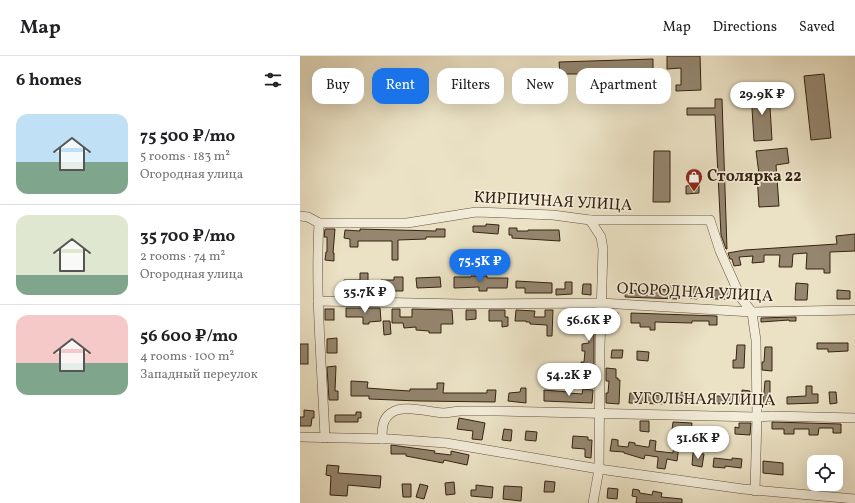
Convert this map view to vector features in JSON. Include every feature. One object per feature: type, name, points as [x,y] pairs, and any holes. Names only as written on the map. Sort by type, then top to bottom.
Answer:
[{"type":"street","name":"КИРПИЧНАЯ УЛИЦА","points":[[300,216],[308,217],[319,223],[407,223],[465,213],[482,212],[553,215],[590,220],[710,220],[717,245],[741,298],[752,312]]},
{"type":"street","points":[[590,220],[598,230],[602,243],[599,469],[593,503]]},
{"type":"street","points":[[319,223],[318,301],[325,438]]},
{"type":"street","name":"ОГОРОДНАЯ УЛИЦА","points":[[318,301],[462,304],[601,303],[752,312],[855,310]]},
{"type":"street","points":[[752,312],[756,340],[757,417],[755,491]]},
{"type":"street","name":"УГОЛЬНАЯ УЛИЦА","points":[[382,439],[382,429],[385,419],[392,412],[407,409],[442,413],[459,411],[499,411],[855,418]]},
{"type":"street","points":[[300,437],[382,439],[446,443],[599,469],[755,491],[855,499]]},
{"type":"building","points":[[667,56],[700,56],[701,90],[676,91],[676,85],[681,85],[681,68],[667,68]]},
{"type":"building","points":[[653,59],[653,68],[576,68],[576,74],[568,74],[568,68],[560,68],[559,62]]},
{"type":"building","points":[[824,74],[831,138],[811,140],[804,76]]},
{"type":"building","points":[[769,91],[772,140],[754,141],[751,92]]},
{"type":"building","points":[[715,99],[722,99],[727,249],[721,235],[715,115],[687,115],[687,108],[715,108]]},
{"type":"building","points":[[787,148],[789,163],[776,165],[779,206],[759,207],[757,174],[759,174],[756,151]]},
{"type":"building","points":[[654,151],[670,151],[670,202],[653,202]]},
{"type":"building","points":[[699,185],[699,193],[686,194],[686,186]]},
{"type":"building","points":[[486,224],[499,225],[498,234],[473,232],[473,226],[486,226]]},
{"type":"building","points":[[509,228],[517,228],[517,231],[559,230],[560,241],[512,238],[512,235],[509,235]]},
{"type":"building","points":[[325,229],[335,229],[333,253],[334,261],[325,260],[327,252],[327,237],[324,237]]},
{"type":"building","points":[[360,229],[436,231],[436,229],[445,229],[445,237],[426,237],[426,239],[398,240],[398,260],[392,260],[392,241],[358,241],[358,247],[350,247],[350,239],[344,238],[345,230],[360,231]]},
{"type":"building","points":[[855,234],[855,251],[830,252],[830,273],[824,273],[824,269],[806,269],[807,253],[793,254],[792,267],[779,267],[780,255],[764,255],[764,262],[752,263],[753,256],[739,257],[741,265],[734,266],[728,253],[745,250],[837,244],[836,236]]},
{"type":"building","points":[[360,273],[368,273],[368,286],[356,285],[356,288],[344,288],[344,280],[360,280]]},
{"type":"building","points":[[471,276],[508,278],[507,288],[487,288],[487,291],[479,291],[479,287],[454,288],[454,277]]},
{"type":"building","points":[[394,277],[403,277],[403,291],[381,289],[381,280],[394,280]]},
{"type":"building","points":[[440,277],[441,287],[417,288],[416,278]]},
{"type":"building","points":[[516,281],[552,283],[552,293],[525,293],[525,288],[516,288]]},
{"type":"building","points":[[565,282],[572,282],[572,294],[556,295],[556,289],[565,289]]},
{"type":"building","points":[[796,283],[808,284],[807,300],[795,300]]},
{"type":"building","points":[[583,284],[591,284],[591,295],[582,294]]},
{"type":"building","points":[[669,286],[679,287],[678,299],[625,297],[626,290],[649,291],[649,288],[668,290]]},
{"type":"building","points":[[690,286],[698,287],[697,299],[690,298]]},
{"type":"building","points":[[712,290],[729,290],[729,299],[712,299]]},
{"type":"building","points":[[837,290],[850,291],[850,299],[837,299]]},
{"type":"building","points":[[346,308],[380,308],[381,321],[363,324],[363,317],[346,317]]},
{"type":"building","points":[[325,309],[334,309],[334,320],[325,320]]},
{"type":"building","points":[[392,309],[400,309],[400,317],[412,317],[412,309],[452,310],[453,324],[441,324],[441,333],[429,333],[429,331],[416,330],[416,327],[404,328],[403,323],[392,323]]},
{"type":"building","points":[[584,309],[594,310],[594,370],[584,370],[581,368],[581,362],[584,362],[585,351],[582,351],[582,344],[589,343],[588,327],[585,327],[586,315],[584,315]]},
{"type":"building","points":[[466,310],[476,310],[476,319],[466,320]]},
{"type":"building","points":[[489,310],[505,310],[505,317],[508,317],[508,326],[502,327],[502,321],[489,321]]},
{"type":"building","points":[[516,310],[535,311],[534,317],[545,317],[545,310],[553,310],[552,336],[547,336],[547,325],[530,324],[530,322],[526,321],[515,321]]},
{"type":"building","points":[[566,312],[573,312],[573,324],[566,324]]},
{"type":"building","points":[[607,312],[618,313],[617,321],[607,320]]},
{"type":"building","points":[[631,313],[717,316],[717,325],[709,325],[709,321],[692,321],[692,323],[655,322],[655,330],[650,330],[650,327],[640,327],[640,323],[631,323]]},
{"type":"building","points":[[796,317],[796,321],[761,322],[761,318]]},
{"type":"building","points":[[383,321],[390,321],[391,334],[384,335]]},
{"type":"building","points":[[337,338],[337,353],[327,353],[327,339]]},
{"type":"building","points":[[817,343],[848,343],[848,351],[828,352],[828,349],[817,349]]},
{"type":"building","points":[[300,344],[308,344],[308,364],[300,364]]},
{"type":"building","points":[[737,345],[745,345],[744,368],[733,368],[733,360],[736,360]]},
{"type":"building","points":[[765,347],[772,347],[772,371],[762,370]]},
{"type":"building","points":[[612,350],[623,350],[622,358],[611,358]]},
{"type":"building","points":[[637,351],[649,352],[648,361],[637,360]]},
{"type":"building","points":[[336,366],[335,391],[338,391],[338,400],[329,400],[327,367]]},
{"type":"building","points":[[606,368],[616,369],[616,378],[620,380],[619,404],[606,403],[606,393],[608,393],[609,381],[606,381]]},
{"type":"building","points":[[351,381],[368,382],[367,388],[410,391],[410,389],[437,389],[437,383],[444,383],[443,393],[487,393],[487,390],[496,390],[495,402],[369,399],[369,396],[351,396]]},
{"type":"building","points":[[765,381],[770,381],[770,404],[763,404]]},
{"type":"building","points":[[806,386],[812,386],[812,394],[818,394],[818,403],[787,404],[787,397],[806,396]]},
{"type":"building","points":[[521,388],[526,388],[526,403],[508,401],[509,393],[520,392]]},
{"type":"building","points":[[583,389],[593,390],[592,403],[544,401],[544,390],[582,394]]},
{"type":"building","points":[[742,390],[750,391],[749,403],[709,404],[709,396],[726,396],[726,393],[742,393]]},
{"type":"building","points":[[675,392],[694,393],[693,403],[675,403]]},
{"type":"building","points":[[829,392],[836,392],[837,403],[830,404]]},
{"type":"building","points":[[630,393],[663,396],[663,404],[629,403]]},
{"type":"building","points":[[304,410],[314,411],[314,418],[312,418],[311,426],[300,426],[300,417],[304,417]]},
{"type":"building","points":[[356,412],[361,412],[361,418],[358,418],[358,422],[335,422],[335,415],[356,415]]},
{"type":"building","points":[[459,418],[485,423],[482,440],[472,439],[473,431],[457,429]]},
{"type":"building","points":[[640,421],[649,421],[649,432],[640,431]]},
{"type":"building","points":[[673,422],[692,423],[691,432],[672,430]]},
{"type":"building","points":[[772,422],[841,424],[841,433],[833,433],[833,428],[819,428],[818,435],[809,435],[809,429],[794,429],[794,434],[784,434],[784,429],[772,429]]},
{"type":"building","points":[[739,423],[751,423],[750,435],[735,434],[735,427],[739,428]]},
{"type":"building","points":[[504,429],[512,430],[511,441],[502,440]]},
{"type":"building","points":[[526,431],[537,432],[536,441],[525,440]]},
{"type":"building","points":[[573,436],[588,437],[588,440],[592,440],[591,458],[585,457],[585,449],[572,448]]},
{"type":"building","points":[[612,439],[618,440],[618,446],[628,447],[629,442],[635,443],[635,445],[649,447],[650,440],[656,441],[655,451],[673,453],[674,445],[679,446],[677,461],[667,459],[665,469],[657,468],[658,457],[645,455],[644,459],[624,452],[610,451]]},
{"type":"building","points":[[391,445],[435,451],[434,453],[451,455],[451,451],[469,455],[467,465],[444,460],[443,463],[406,456],[406,454],[391,454]]},
{"type":"building","points":[[693,453],[704,454],[702,467],[692,465]]},
{"type":"building","points":[[714,458],[732,460],[732,458],[742,459],[741,468],[725,466],[725,468],[713,467]]},
{"type":"building","points":[[763,461],[783,463],[783,475],[763,473]]},
{"type":"building","points":[[327,465],[339,466],[338,473],[381,476],[380,488],[348,485],[347,496],[330,495],[331,476],[326,475]]},
{"type":"building","points":[[545,481],[555,482],[554,492],[544,492]]},
{"type":"building","points":[[454,482],[455,494],[446,495],[445,483]]},
{"type":"building","points":[[402,484],[411,484],[411,497],[403,497]]},
{"type":"building","points":[[420,484],[428,486],[424,499],[416,497]]},
{"type":"building","points":[[476,485],[493,487],[492,498],[471,496],[471,490],[476,490]]},
{"type":"building","points":[[504,486],[522,487],[521,501],[503,499]]},
{"type":"building","points":[[608,488],[618,489],[617,499],[607,498]]},
{"type":"building","points":[[633,489],[639,490],[640,493],[652,495],[653,491],[662,493],[661,497],[682,499],[682,503],[636,503],[637,497],[632,496]]},
{"type":"place","name":"Столярка 22","points":[[694,192]]}]
